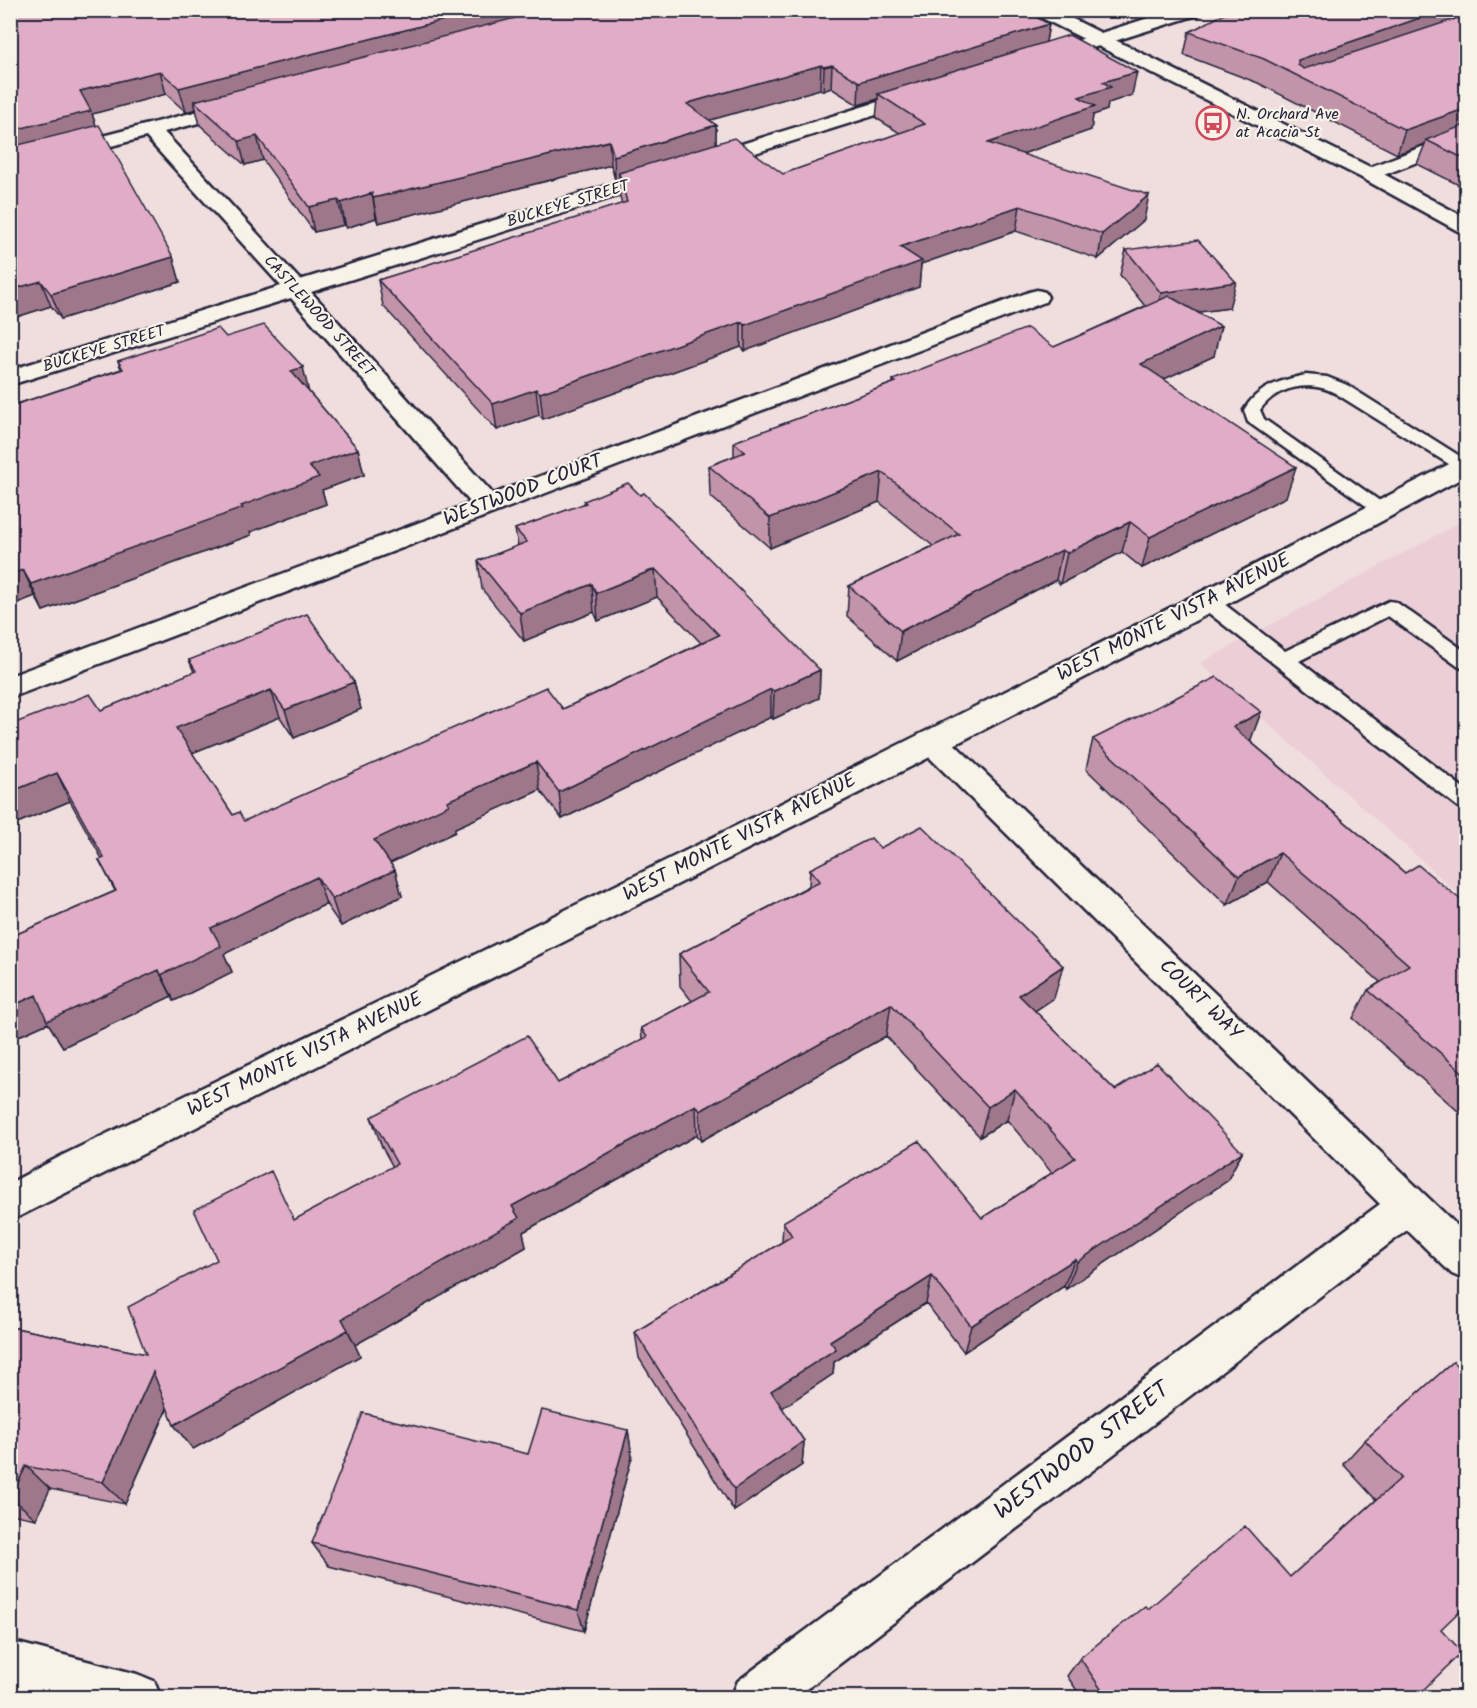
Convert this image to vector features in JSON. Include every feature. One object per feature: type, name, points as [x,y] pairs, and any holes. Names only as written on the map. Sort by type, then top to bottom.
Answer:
[{"type":"street","points":[[1040,10],[1369,174],[1467,226]]},
{"type":"street","points":[[1024,63],[1194,10]]},
{"type":"street","name":"BUCKEYE STREET","points":[[10,378],[944,88]]},
{"type":"street","points":[[10,166],[264,100]]},
{"type":"street","name":"CASTLEWOOD STREET","points":[[150,129],[487,504]]},
{"type":"street","points":[[1369,174],[1467,136]]},
{"type":"street","name":"WESTWOOD COURT","points":[[10,688],[487,504],[1037,297]]},
{"type":"street","name":"WEST MONTE VISTA AVENUE","points":[[10,1203],[79,1166],[933,742],[1208,602],[1466,466]]},
{"type":"street","name":"COURT WAY","points":[[933,742],[1467,1261]]},
{"type":"street","name":"WESTWOOD STREET","points":[[755,1698],[1410,1205]]},
{"type":"street","points":[[10,1665],[137,1698]]},
{"type":"lane","points":[[1382,509],[1257,422],[1252,410],[1255,403],[1267,394],[1296,383],[1314,380],[1328,383],[1466,466]]},
{"type":"lane","points":[[1208,602],[1467,801]]},
{"type":"lane","points":[[1285,660],[1389,606],[1467,662]]},
{"type":"shaded area","points":[[1466,519],[1466,900],[1200,663]]},
{"type":"building","points":[[10,10],[483,10],[179,88],[160,71],[80,91],[91,111],[10,131]]},
{"type":"building","points":[[546,10],[1023,10],[1049,24],[859,82],[832,65],[824,67],[821,65],[692,102],[687,104],[716,125],[614,156],[609,141],[373,198],[372,193],[341,203],[338,200],[309,207],[257,136],[239,141],[194,101]]},
{"type":"building","points":[[1232,10],[1443,10],[1298,60],[1298,65],[1304,69],[1467,15],[1467,108],[1405,130],[1264,59],[1189,32]]},
{"type":"building","points":[[1069,35],[1137,72],[1103,82],[1111,87],[1079,97],[1095,106],[988,143],[1149,195],[1102,234],[1020,206],[900,247],[922,261],[745,325],[741,322],[540,393],[536,389],[493,404],[378,280],[627,202],[619,173],[734,138],[783,174],[925,124],[878,94]]},
{"type":"building","points":[[1467,124],[1467,160],[1426,140]]},
{"type":"building","points":[[99,125],[173,257],[51,294],[41,281],[10,290],[10,147]]},
{"type":"building","points":[[1198,240],[1236,282],[1161,293],[1126,250]]},
{"type":"building","points":[[1169,296],[1221,326],[1141,364],[1296,467],[1150,537],[1130,522],[1067,553],[1062,550],[901,631],[849,586],[959,534],[882,472],[770,518],[709,466],[745,452],[734,442],[896,382],[893,380],[1027,328],[1054,347]]},
{"type":"building","points":[[264,325],[303,367],[291,371],[358,449],[309,466],[319,477],[241,506],[243,508],[31,584],[23,570],[10,574],[10,394],[17,404],[123,369],[118,361],[218,328],[226,337]]},
{"type":"building","points":[[628,483],[640,495],[644,493],[820,670],[774,691],[771,689],[559,792],[536,762],[447,801],[449,805],[374,840],[395,870],[332,899],[317,877],[211,928],[221,946],[161,975],[159,970],[47,1021],[36,995],[10,1007],[10,937],[116,891],[99,860],[104,858],[57,773],[10,792],[10,725],[90,694],[101,710],[196,671],[189,660],[307,614],[354,682],[285,710],[271,690],[176,728],[233,815],[239,812],[244,821],[546,687],[563,709],[719,635],[655,569],[596,593],[592,584],[520,613],[478,561],[527,542],[515,529],[586,503],[584,501]]},
{"type":"building","points":[[1217,677],[1261,712],[1233,727],[1405,873],[1418,865],[1467,905],[1467,1076],[1368,990],[1409,965],[1280,853],[1239,876],[1093,739]]},
{"type":"building","points":[[922,826],[1063,966],[1019,995],[1115,1090],[1157,1063],[1242,1152],[1077,1262],[1075,1259],[971,1326],[932,1276],[830,1341],[836,1349],[771,1391],[804,1441],[734,1489],[635,1332],[792,1236],[783,1222],[919,1141],[982,1218],[1075,1158],[1015,1089],[988,1107],[891,1004],[700,1111],[696,1105],[512,1206],[519,1218],[342,1319],[348,1330],[174,1425],[153,1372],[103,1482],[26,1466],[10,1497],[10,1327],[146,1354],[128,1307],[217,1260],[194,1210],[271,1171],[294,1220],[397,1164],[371,1117],[527,1036],[558,1083],[647,1037],[641,1028],[709,992],[679,954],[820,881],[810,869],[871,838],[880,848]]},
{"type":"building","points":[[1453,1362],[1467,1375],[1467,1604],[1441,1629],[1462,1652],[1415,1698],[1107,1698],[1080,1658],[1145,1606],[1148,1609],[1245,1526],[1290,1577],[1401,1478],[1365,1440]]},
{"type":"building","points":[[542,1410],[628,1430],[578,1610],[312,1543],[363,1413],[528,1454]]},
{"type":"place","name":"N. Orchard Ave at Acacia St","points":[[1213,123]]}]
